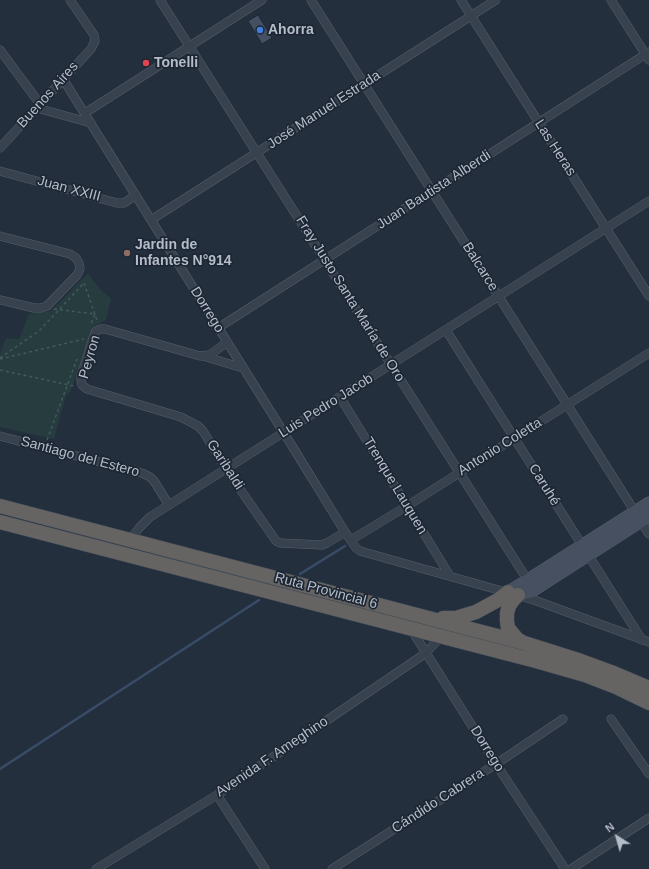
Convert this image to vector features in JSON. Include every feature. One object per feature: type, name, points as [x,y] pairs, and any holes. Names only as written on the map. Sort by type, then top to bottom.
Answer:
[{"type":"highway","name":"Ruta Provincial 6","points":[[0,506],[524,643],[581,661],[649,688]]},
{"type":"highway","name":"Ruta Provincial 6","points":[[0,522],[536,660],[616,687],[649,703]]},
{"type":"highway","points":[[428,618],[456,618],[489,606],[498,600],[513,594],[513,600],[507,613],[508,628],[517,639],[524,643]]},
{"type":"main road","points":[[513,594],[531,590],[585,550],[642,517],[649,503]]},
{"type":"street","name":"Buenos Aires","points":[[0,148],[91,49],[95,41],[94,35],[70,0]]},
{"type":"street","name":"Fray Justo Santa María de Oro","points":[[160,0],[460,473],[531,590]]},
{"type":"street","points":[[85,113],[262,0]]},
{"type":"street","name":"Balcarce","points":[[311,0],[567,404],[642,517],[649,534]]},
{"type":"street","name":"Las Heras","points":[[461,0],[649,296]]},
{"type":"street","name":"José Manuel Estrada","points":[[151,220],[496,0]]},
{"type":"street","points":[[611,0],[648,55]]},
{"type":"street","points":[[0,50],[38,106],[91,123]]},
{"type":"street","name":"Juan Bautista Alberdi","points":[[218,328],[539,122],[648,55]]},
{"type":"street","name":"Dorrego","points":[[63,79],[351,540]]},
{"type":"street","name":"Juan XXIII","points":[[0,170],[117,203],[124,203],[136,195]]},
{"type":"street","name":"Luis Pedro Jacob","points":[[130,540],[150,517],[649,201]]},
{"type":"street","points":[[0,236],[70,254],[76,258],[80,269],[77,276],[47,306],[34,308],[0,300]]},
{"type":"street","points":[[102,329],[243,368]]},
{"type":"street","name":"Peyron","points":[[87,389],[82,385],[81,376],[92,338],[96,331],[102,329]]},
{"type":"street","name":"Caruhé","points":[[446,330],[585,550],[645,641]]},
{"type":"street","points":[[200,356],[209,355],[227,342]]},
{"type":"street","name":"Antonio Coletta","points":[[351,540],[649,353]]},
{"type":"street","name":"Garibaldi","points":[[87,389],[181,417],[198,426],[203,431],[226,469],[276,541],[322,545],[328,543],[345,532]]},
{"type":"street","name":"Trenque Lauquen","points":[[340,397],[450,576]]},
{"type":"street","name":"Santiago del Estero","points":[[0,436],[142,473],[154,481],[169,505]]},
{"type":"street","points":[[351,540],[360,551],[513,594],[531,590],[645,641]]},
{"type":"street","name":"Dorrego","points":[[410,628],[496,764],[565,869]]},
{"type":"street","name":"Avenida F. Ameghino","points":[[96,869],[217,795],[426,653],[441,636]]},
{"type":"street","name":"Cándido Cabrera","points":[[332,869],[564,719]]},
{"type":"street","points":[[611,719],[649,774]]},
{"type":"street","points":[[217,795],[264,869]]},
{"type":"street","points":[[571,869],[649,818]]},
{"type":"path","points":[[0,358],[39,331],[84,283],[102,329]]},
{"type":"path","points":[[41,308],[95,314]]},
{"type":"path","points":[[0,358],[92,338]]},
{"type":"path","points":[[44,448],[77,359]]},
{"type":"path","points":[[0,370],[87,389]]},
{"type":"green space","points":[[88,273],[99,288],[111,299],[106,320],[95,325],[70,392],[66,395],[54,439],[0,427],[0,353],[6,338],[19,339],[29,314],[51,311]]},
{"type":"building","name":"Ahorra","points":[[258,15],[272,38],[262,44],[248,21]]},
{"type":"waterway","points":[[300,574],[345,546]]},
{"type":"waterway","points":[[0,769],[259,600]]},
{"type":"place","name":"Ahorra","points":[[260,30]]},
{"type":"place","name":"Tonelli","points":[[146,63]]},
{"type":"place","name":"Jardin de Infantes N°914","points":[[127,253]]}]
